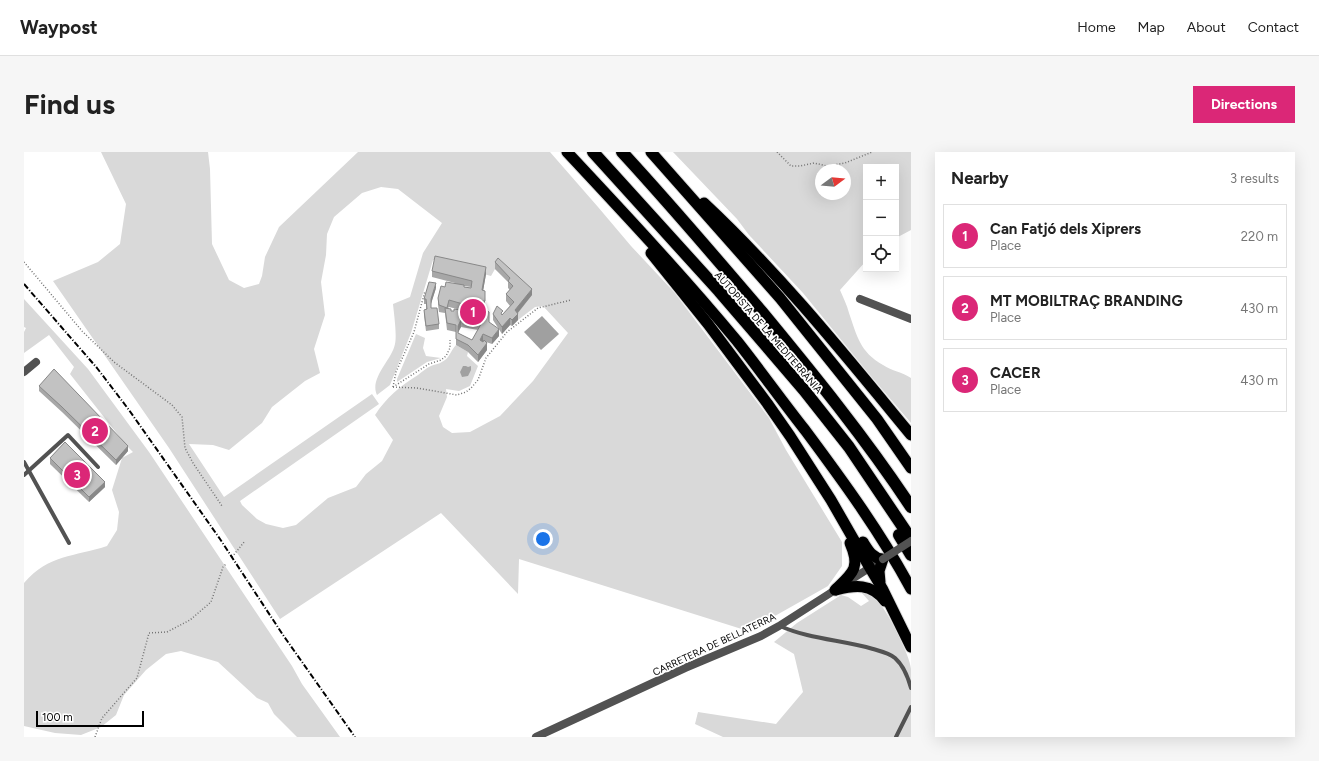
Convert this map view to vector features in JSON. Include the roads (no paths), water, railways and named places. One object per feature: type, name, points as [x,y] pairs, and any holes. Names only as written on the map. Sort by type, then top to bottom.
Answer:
[{"type":"highway","points":[[567,152],[710,310],[761,372],[818,447],[853,497],[884,543],[911,589]]},
{"type":"highway","name":"AUTOPISTA DE LA MEDITERRÀNIA","points":[[593,152],[719,291],[804,390],[857,460],[911,540]]},
{"type":"highway","name":"AUTOPISTA DE LA MEDITERRÀNIA","points":[[622,152],[701,240],[796,353],[863,440],[911,507]]},
{"type":"highway","points":[[654,154],[716,214],[793,294],[911,435]]},
{"type":"highway","points":[[654,154],[780,298],[877,418],[911,468]]},
{"type":"highway","points":[[622,211],[657,260],[708,324],[767,403],[811,468],[882,588],[911,647]]},
{"type":"highway","points":[[804,390],[838,446],[873,496],[911,555]]},
{"type":"highway","points":[[811,468],[835,498],[871,553],[877,558],[883,559],[879,571],[882,588]]},
{"type":"highway","points":[[831,500],[853,549],[856,562],[853,571],[835,590]]},
{"type":"highway","points":[[835,590],[854,586],[869,588],[882,597],[896,616]]},
{"type":"street","points":[[860,299],[910,315]]},
{"type":"street","points":[[24,372],[36,362]]},
{"type":"street","name":"CARRETERA DE BELLATERRA","points":[[536,737],[699,662],[761,636],[870,568],[911,540]]},
{"type":"lane","points":[[24,475],[68,435],[98,467]]},
{"type":"lane","points":[[24,462],[69,543]]},
{"type":"lane","points":[[779,626],[793,632],[864,646],[890,654],[904,669],[911,688]]},
{"type":"lane","points":[[896,737],[911,707]]},
{"type":"railway","points":[[24,284],[97,368],[129,410],[220,539],[283,635],[355,737]]},
{"type":"place","name":"Can Fatjó dels Xiprers","points":[[473,312]]},
{"type":"place","name":"MT MOBILTRAÇ BRANDING","points":[[95,431]]},
{"type":"place","name":"CACER","points":[[77,475]]}]
